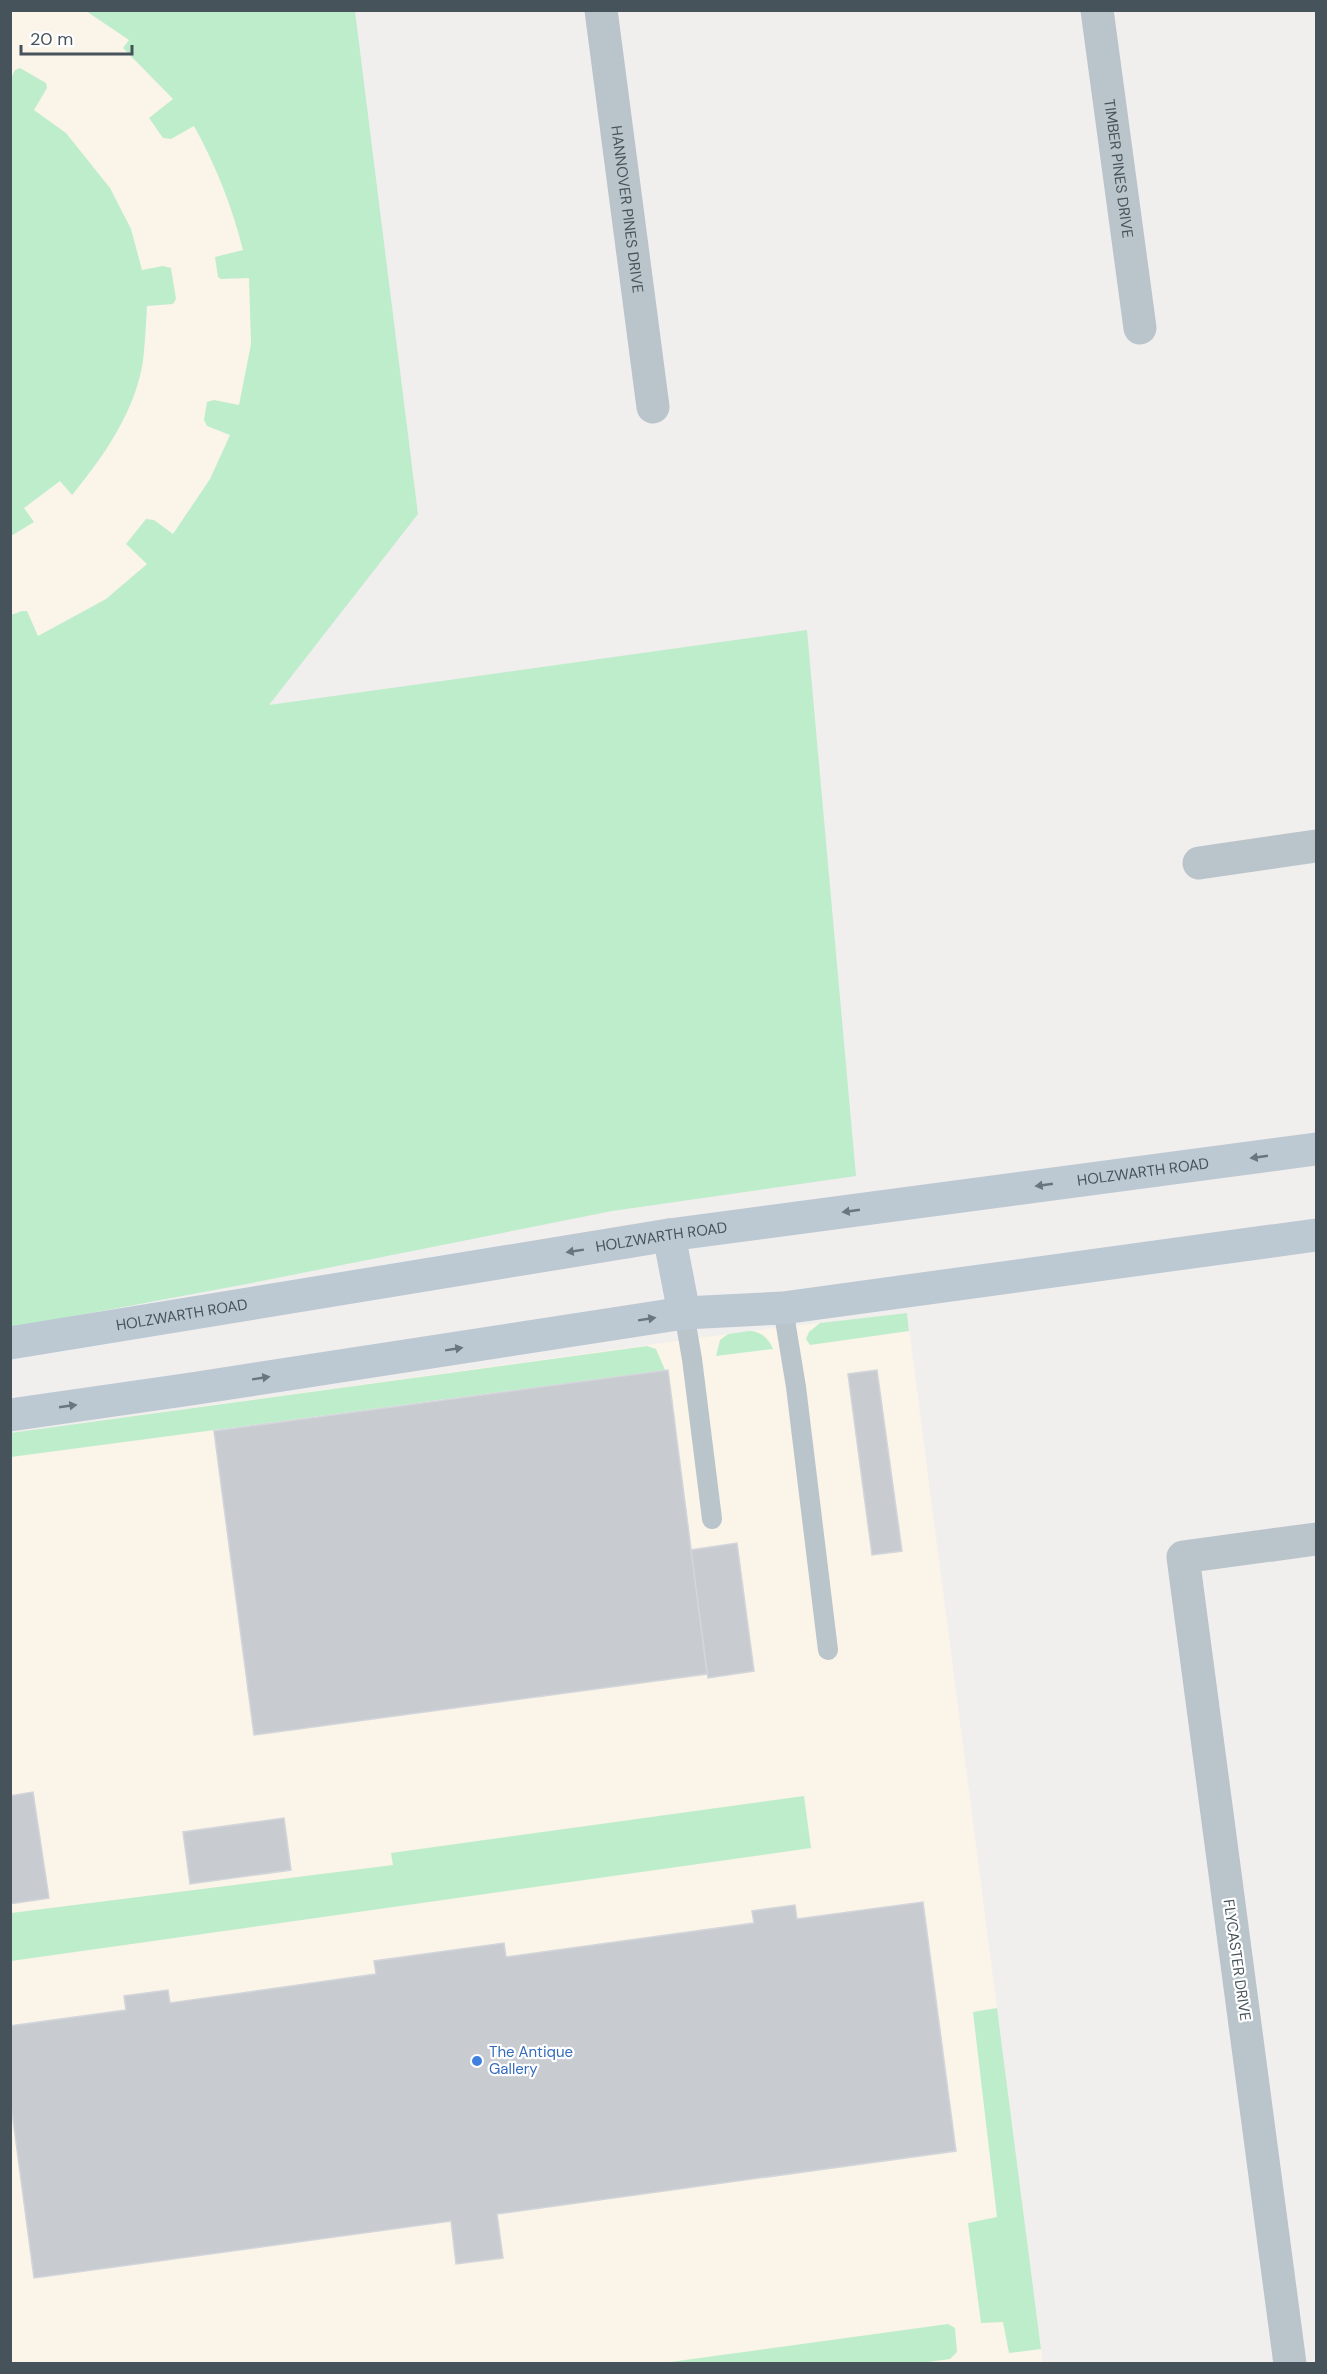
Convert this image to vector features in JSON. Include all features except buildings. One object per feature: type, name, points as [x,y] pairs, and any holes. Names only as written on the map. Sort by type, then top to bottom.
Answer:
[{"type":"main road","name":"HOLZWARTH ROAD","points":[[10,1343],[669,1235],[1317,1149]]},
{"type":"main road","points":[[669,1235],[684,1313]]},
{"type":"main road","points":[[10,1415],[684,1313],[783,1308],[1317,1235]]},
{"type":"street","name":"HANNOVER PINES DRIVE","points":[[602,10],[653,407]]},
{"type":"street","name":"TIMBER PINES DRIVE","points":[[1097,10],[1140,328]]},
{"type":"street","points":[[1199,863],[1317,846]]},
{"type":"street","name":"FLYCASTER DRIVE","points":[[1290,2364],[1183,1557],[1317,1539]]},
{"type":"lane","points":[[783,1308],[796,1387],[828,1650]]},
{"type":"lane","points":[[684,1313],[712,1519]]},
{"type":"shaded area","points":[[11,11],[354,11],[418,514],[11,744]]},
{"type":"shaded area","points":[[907,1313],[1043,2363],[11,2363],[10,1433],[749,1331]]},
{"type":"green space","points":[[86,11],[355,11],[418,514],[269,705],[807,630],[856,1176],[612,1211],[252,1283],[11,1328],[11,615],[27,611],[38,636],[106,599],[147,564],[126,544],[146,519],[154,520],[173,534],[210,479],[230,435],[207,426],[204,420],[207,402],[214,400],[239,405],[251,344],[249,278],[221,279],[218,277],[215,257],[243,250],[228,202],[202,141],[194,126],[171,139],[163,138],[149,118],[173,99],[123,48],[129,40]]},
{"type":"green space","points":[[20,68],[46,83],[47,88],[34,110],[66,133],[110,188],[131,229],[142,270],[163,266],[171,268],[176,299],[173,304],[147,306],[143,361],[139,380],[125,416],[95,465],[72,495],[60,481],[24,508],[34,522],[11,536],[10,81],[15,70]]},
{"type":"green space","points":[[907,1313],[909,1331],[810,1345],[806,1339],[809,1332],[820,1323]]},
{"type":"green space","points":[[749,1331],[764,1336],[773,1349],[716,1356],[720,1340],[728,1334]]},
{"type":"green space","points":[[647,1346],[656,1349],[665,1370],[11,1457],[10,1433]]},
{"type":"green space","points":[[804,1796],[811,1848],[11,1961],[11,1913],[393,1865],[391,1853]]},
{"type":"green space","points":[[997,2008],[1041,2349],[1009,2353],[1003,2322],[981,2323],[968,2223],[997,2217],[973,2012]]},
{"type":"green space","points":[[948,2324],[955,2328],[957,2352],[950,2359],[921,2363],[663,2363]]},
{"type":"place","name":"The Antique Gallery","points":[[477,2061]]}]
